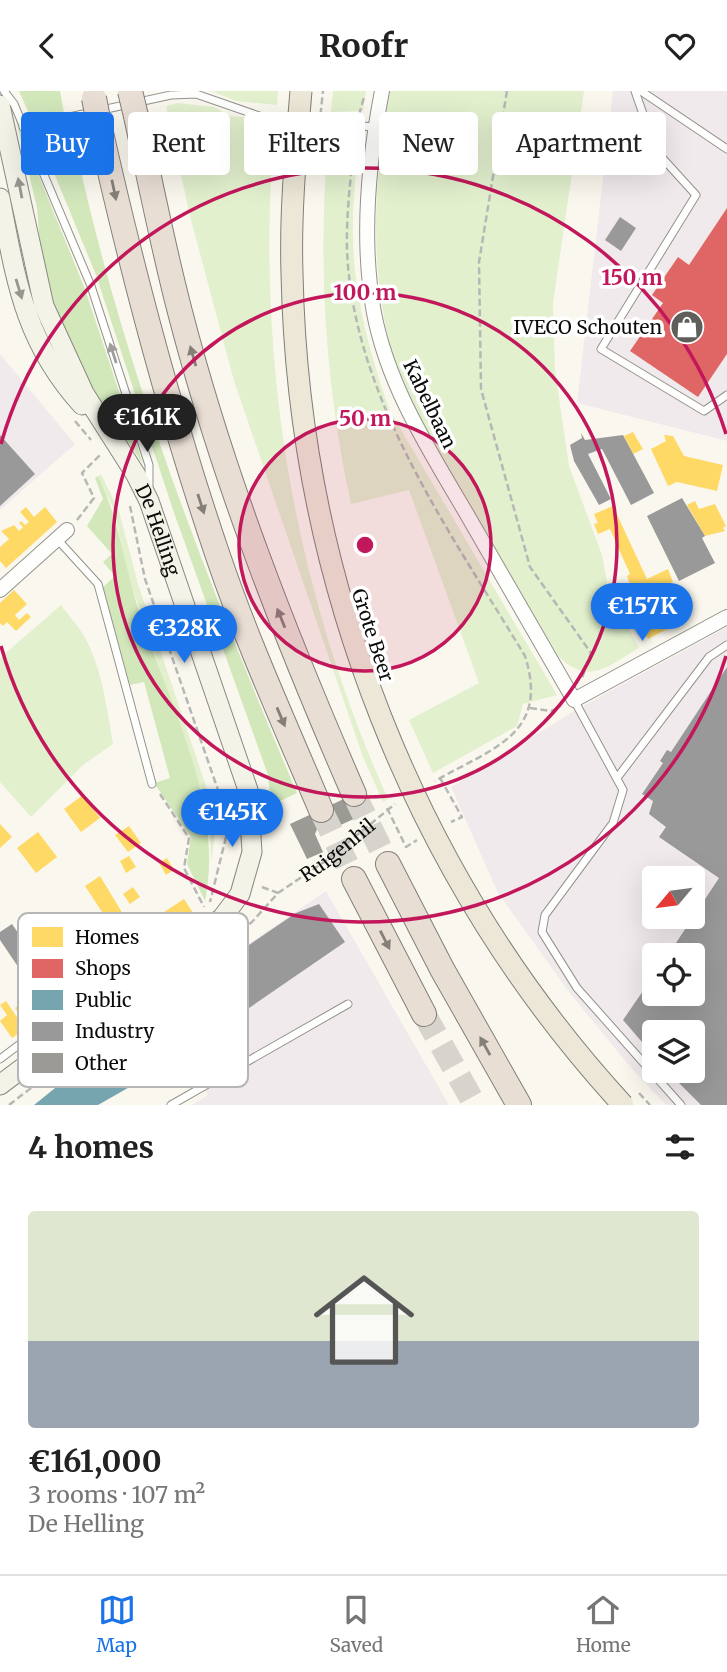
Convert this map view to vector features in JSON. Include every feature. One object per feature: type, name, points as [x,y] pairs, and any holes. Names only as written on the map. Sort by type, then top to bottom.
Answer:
[{"type":"highway","points":[[131,91],[180,313],[239,505],[315,706],[354,795]]},
{"type":"highway","points":[[94,94],[127,251],[186,459],[241,618],[321,810]]},
{"type":"highway","points":[[388,864],[442,969],[519,1105]]},
{"type":"highway","points":[[354,879],[424,1014]]},
{"type":"main road","name":"Grote Beer","points":[[301,91],[292,205],[292,259],[300,403],[323,534],[355,647],[404,774],[471,903],[507,961],[628,1096]]},
{"type":"street","name":"Kabelbaan","points":[[382,91],[369,185],[369,277],[385,354],[415,425],[574,700]]},
{"type":"street","name":"De Helling","points":[[0,105],[7,158],[44,306],[99,436]]},
{"type":"street","name":"De Helling","points":[[0,198],[16,281],[31,328],[46,361],[99,436],[136,475],[149,501],[248,790],[252,852],[245,882],[225,913]]},
{"type":"street","points":[[0,590],[62,535]]},
{"type":"street","points":[[574,700],[727,617]]},
{"type":"street","points":[[0,1084],[18,1071]]},
{"type":"lane","points":[[4,91],[14,104],[21,122]]},
{"type":"lane","points":[[635,91],[656,151],[696,195],[601,349],[704,411],[727,395]]},
{"type":"lane","points":[[640,91],[727,149]]},
{"type":"lane","points":[[92,112],[171,95],[197,94],[268,119],[375,127]]},
{"type":"lane","points":[[44,175],[91,286],[149,465],[149,501]]},
{"type":"lane","points":[[62,535],[98,585],[152,784]]},
{"type":"lane","points":[[617,778],[709,657],[727,645]]},
{"type":"lane","points":[[574,700],[623,790],[613,823],[545,915],[542,932],[577,988],[681,1105]]},
{"type":"lane","points":[[248,1061],[348,1004]]},
{"type":"lane","points":[[0,1059],[18,1046]]},
{"type":"lane","points":[[171,1105],[203,1087]]},
{"type":"path","points":[[314,179],[323,91]]},
{"type":"path","points":[[435,781],[508,739],[521,726],[530,708],[551,711],[574,700],[591,653],[530,567],[481,389],[479,262],[507,91]]},
{"type":"path","points":[[67,412],[99,436]]},
{"type":"path","points":[[62,535],[92,504],[94,498],[82,473],[102,453],[107,462]]},
{"type":"path","name":"De Helling","points":[[127,500],[145,579],[227,816],[219,869],[205,909],[184,868],[189,838],[152,784]]},
{"type":"path","points":[[428,777],[433,789]]},
{"type":"path","points":[[440,778],[461,817],[450,823],[444,812]]},
{"type":"path","name":"Ruigenhil","points":[[248,925],[278,893],[324,862],[395,804]]},
{"type":"path","points":[[387,809],[406,847],[417,841]]},
{"type":"path","points":[[9,1105],[32,1087]]},
{"type":"path","points":[[628,1096],[650,1105]]},
{"type":"shaded area","points":[[613,91],[727,91],[727,441],[577,403],[603,175],[666,175],[666,112],[611,112]]},
{"type":"shaded area","points":[[0,354],[75,444],[0,510]]},
{"type":"shaded area","points":[[727,627],[727,1105],[666,1105],[645,1083],[705,1083],[705,1020],[642,1020],[642,1080],[631,1068],[569,992],[498,893],[451,787],[574,711]]},
{"type":"shaded area","points":[[326,891],[449,1105],[192,1105],[208,1095],[203,1087],[248,1087],[248,944]]},
{"type":"green space","points":[[19,91],[60,91],[64,112],[28,112]]},
{"type":"green space","points":[[211,91],[278,91],[277,105],[236,101]]},
{"type":"green space","points":[[333,91],[366,91],[363,111],[331,112]]},
{"type":"green space","points":[[390,91],[584,91],[581,112],[492,112],[492,175],[572,175],[553,303],[555,370],[569,466],[602,555],[608,588],[639,648],[599,670],[580,670],[559,657],[484,531],[412,401],[394,359],[383,313],[376,218],[379,165],[379,175],[478,175],[478,112],[387,112]]},
{"type":"green space","points":[[178,103],[214,107],[223,112],[167,112],[166,106]]},
{"type":"green space","points":[[230,115],[244,117],[244,175],[272,175],[270,295],[276,381],[288,467],[305,552],[327,636],[355,718],[388,799],[383,802],[363,757],[234,381],[181,175],[230,175]]},
{"type":"green space","points":[[29,175],[38,175],[85,289],[143,464],[91,387],[52,305],[42,269],[37,208]]},
{"type":"green space","points":[[55,175],[82,175],[113,297],[167,465],[229,630],[297,793],[272,805],[267,772],[173,510],[96,275]]},
{"type":"green space","points":[[325,175],[356,175],[354,261],[360,305],[390,411],[557,695],[523,704],[517,726],[433,773],[409,720],[479,683],[409,490],[351,504],[329,366],[324,275]]},
{"type":"green space","points":[[101,474],[119,511],[138,584],[217,819],[211,863],[210,829],[204,799],[129,578],[114,510],[98,476]]},
{"type":"green space","points":[[98,476],[116,525],[138,608],[190,752],[200,789],[207,827],[209,864],[205,901],[187,864],[191,837],[154,783],[170,778],[144,682],[130,685],[103,587],[115,576],[103,562],[112,554],[87,526],[103,499],[95,478]]},
{"type":"green space","points":[[61,605],[82,632],[95,661],[113,744],[83,765],[31,817],[0,782],[0,658]]},
{"type":"building: Homes","points":[[633,432],[643,449],[633,454],[624,436]]},
{"type":"building: Homes","points":[[664,435],[673,436],[684,456],[723,465],[717,491],[677,482],[668,486],[651,449],[666,441]]},
{"type":"building: Homes","points":[[695,501],[699,509],[715,504],[726,526],[723,528],[725,531],[705,536],[687,505]]},
{"type":"building: Homes","points":[[613,506],[647,579],[668,569],[673,582],[635,598],[627,576],[630,574],[610,529],[598,534],[594,524],[598,523],[594,514]]},
{"type":"building: Homes","points":[[26,507],[34,517],[45,507],[57,522],[6,568],[0,561],[0,547],[9,539],[1,531],[14,525],[19,531],[23,527],[19,523],[21,521],[25,525],[29,522],[20,512]]},
{"type":"building: Homes","points":[[14,590],[27,604],[15,615],[19,620],[27,613],[31,617],[16,631],[7,622],[3,626],[0,623],[0,603]]},
{"type":"building: Homes","points":[[668,600],[679,623],[648,639],[635,613],[638,611],[640,615]]},
{"type":"building: Homes","points":[[83,795],[100,818],[81,832],[64,809]]},
{"type":"building: Homes","points":[[0,824],[12,837],[0,848]]},
{"type":"building: Homes","points":[[129,826],[141,843],[128,852],[115,835]]},
{"type":"building: Homes","points":[[38,832],[57,857],[36,873],[17,848]]},
{"type":"building: Homes","points":[[129,856],[136,867],[126,873],[120,861]]},
{"type":"building: Homes","points":[[167,858],[174,870],[166,875],[159,863]]},
{"type":"building: Homes","points":[[100,876],[122,913],[103,913],[85,886]]},
{"type":"building: Homes","points":[[133,887],[140,897],[130,904],[123,894]]},
{"type":"building: Homes","points":[[184,899],[193,913],[162,913]]},
{"type":"building: Homes","points":[[6,1001],[18,1019],[18,1034],[12,1038],[0,1021],[7,1015],[0,1005]]},
{"type":"building: Shops","name":"IVECO Schouten","points":[[727,208],[727,354],[698,397],[630,351],[663,303],[652,295],[678,257],[689,265]]},
{"type":"building: Public","points":[[56,1087],[130,1087],[98,1105],[34,1105]]},
{"type":"building: Industry","points":[[620,217],[636,228],[621,251],[605,240]]},
{"type":"building: Industry","points":[[581,433],[585,440],[623,435],[654,493],[631,505],[602,449],[588,454],[611,499],[599,505],[574,461],[570,445],[582,438]]},
{"type":"building: Industry","points":[[0,435],[35,474],[0,506]]},
{"type":"building: Industry","points":[[682,498],[705,536],[702,538],[715,563],[679,581],[647,516]]},
{"type":"building: Industry","points":[[727,667],[727,1105],[701,1105],[679,1083],[705,1083],[705,1020],[642,1020],[642,1042],[623,1020],[642,992],[642,1006],[705,1006],[705,943],[676,943],[685,929],[705,929],[705,899],[719,878],[659,837],[666,827],[649,814],[653,801],[642,794],[663,763],[660,761],[667,750],[671,752]]},
{"type":"building: Industry","points":[[319,904],[345,942],[248,1009],[248,946],[296,913]]},
{"type":"building: Industry","points":[[12,924],[18,933],[18,967],[0,940],[0,932]]},
{"type":"building: Other","points":[[348,797],[358,817],[332,829],[328,822],[318,827],[315,834],[323,852],[307,859],[290,824]]},
{"type":"tunnel","points":[[354,794],[388,864]]},
{"type":"tunnel","points":[[321,810],[354,879]]},
{"type":"tunnel","points":[[424,1014],[475,1105]]},
{"type":"place","name":"IVECO Schouten","points":[[687,327]]}]
